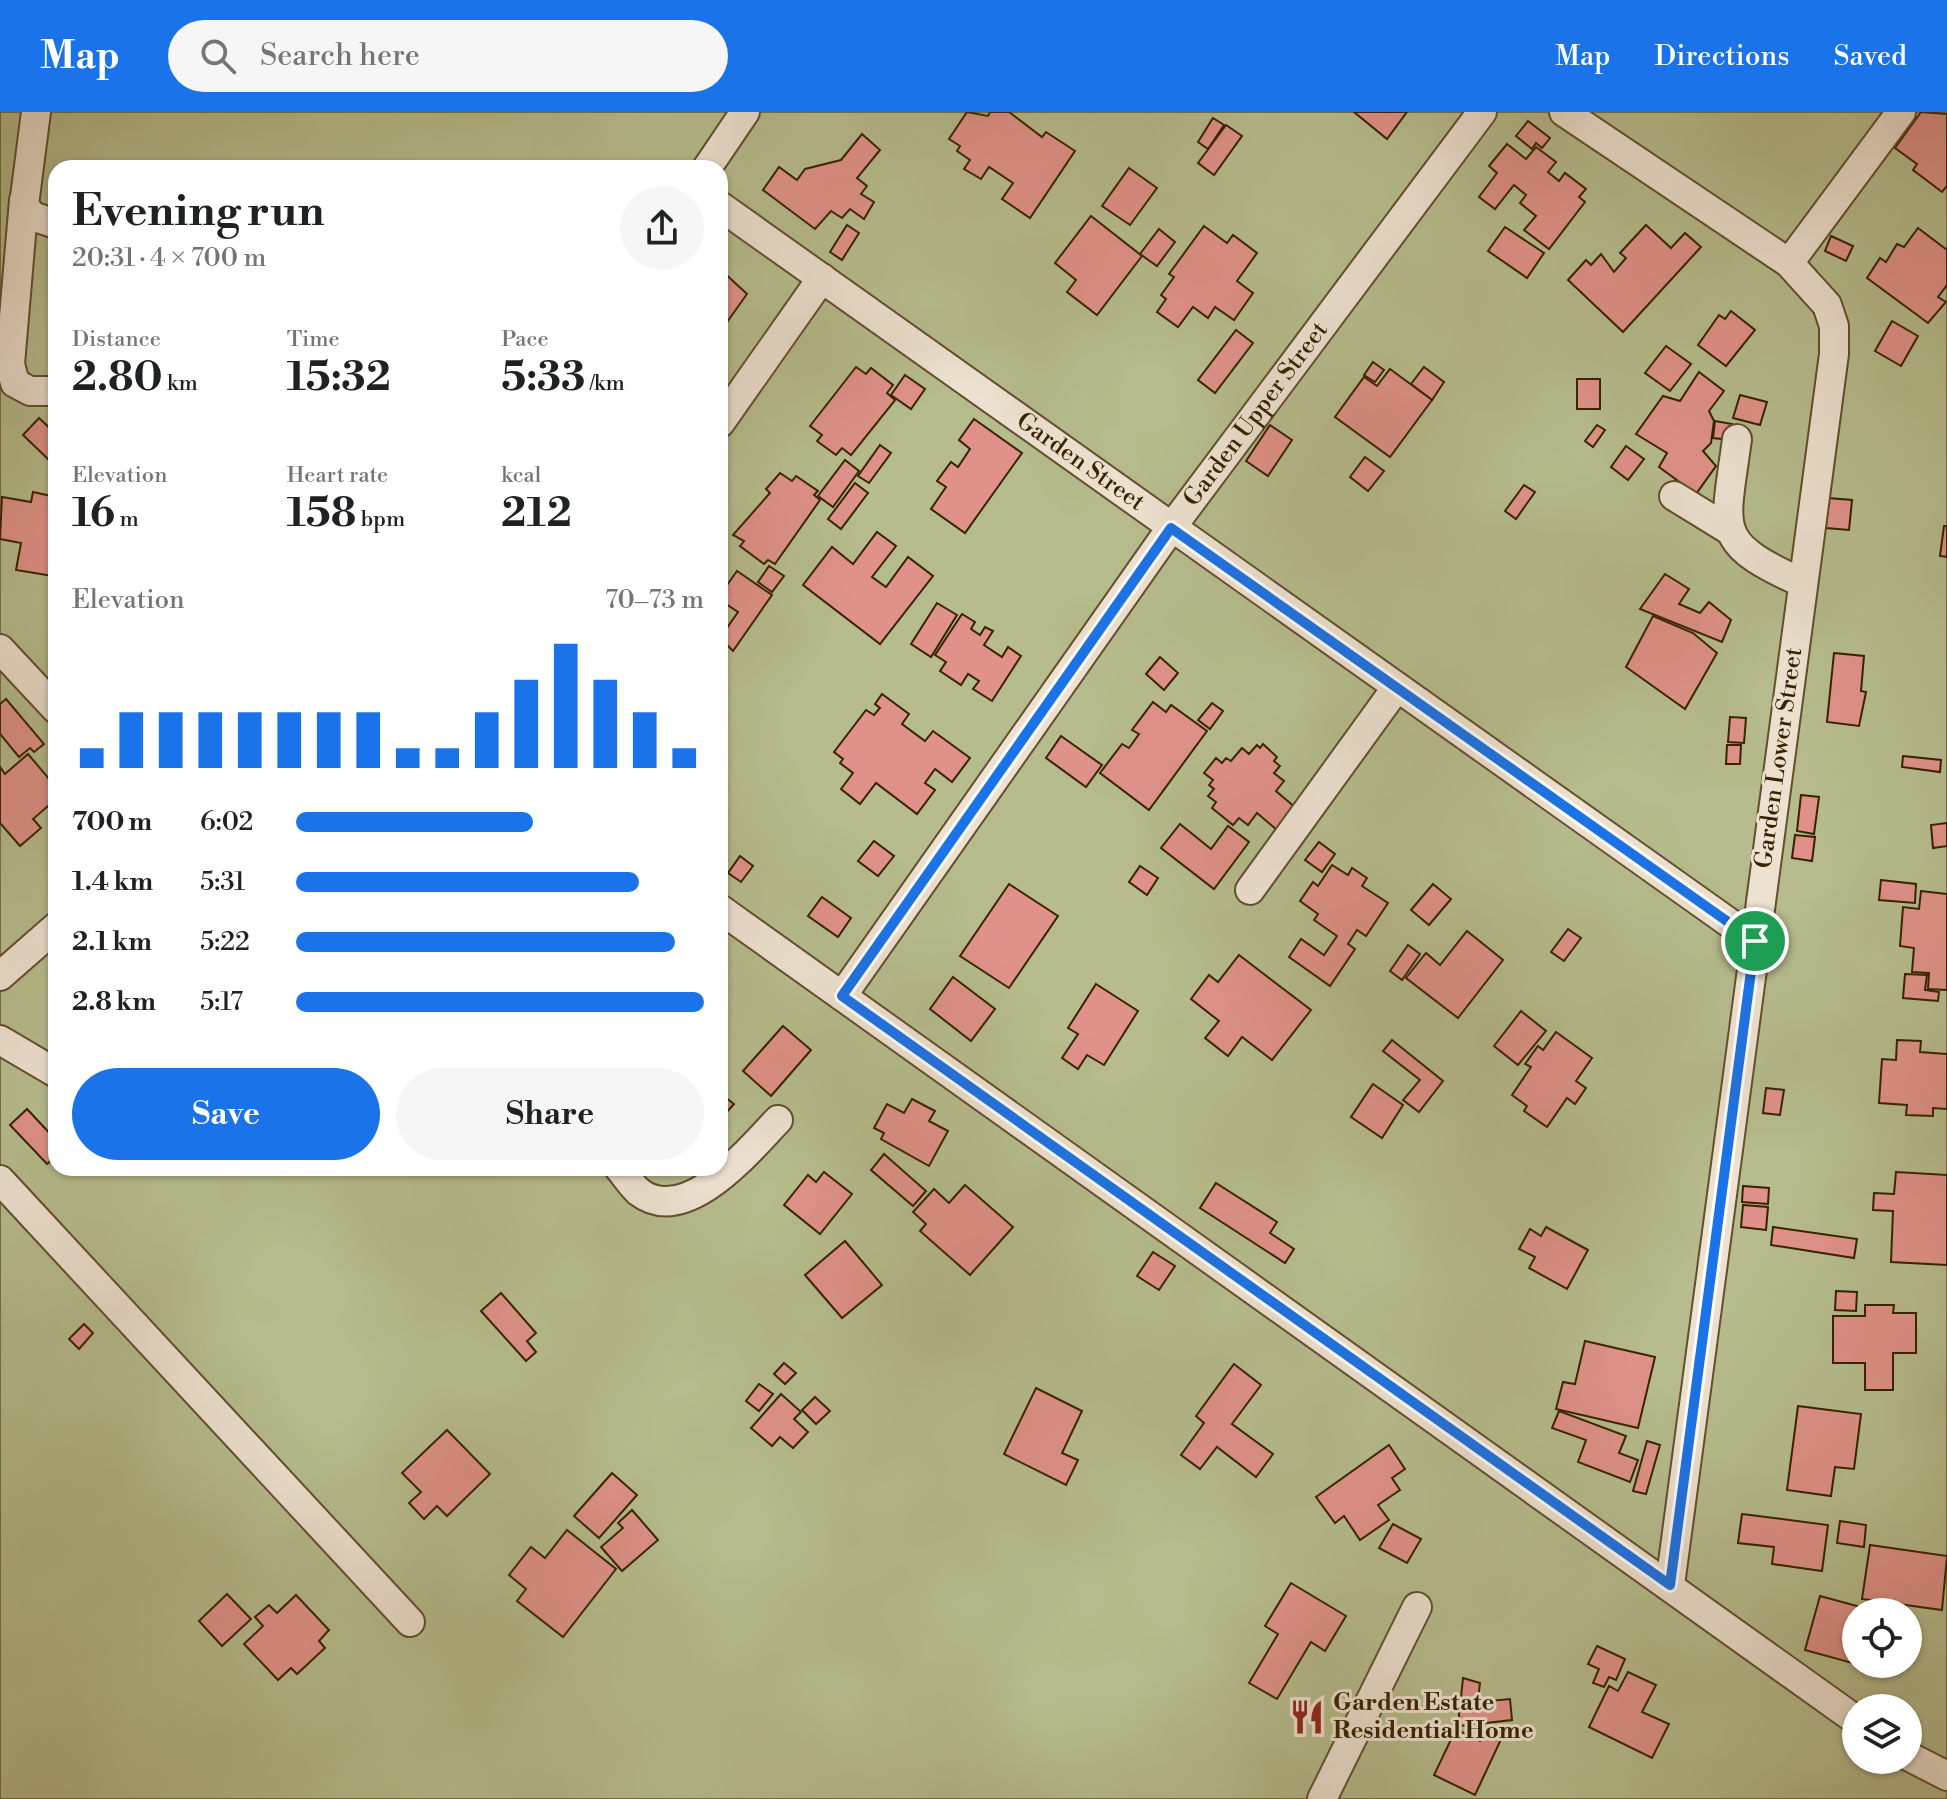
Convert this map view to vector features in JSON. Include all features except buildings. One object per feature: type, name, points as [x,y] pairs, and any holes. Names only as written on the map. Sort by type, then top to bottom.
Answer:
[{"type":"street","points":[[36,112],[24,200],[10,364],[15,383],[30,391],[48,391]]},
{"type":"street","points":[[712,160],[745,112]]},
{"type":"street","name":"Garden Upper Street","points":[[842,996],[1171,528],[1482,112]]},
{"type":"street","name":"Garden Lower Street","points":[[1564,112],[1789,263],[1827,305],[1834,326],[1834,354],[1670,1585]]},
{"type":"street","points":[[1789,263],[1901,112]]},
{"type":"street","points":[[24,200],[32,216],[48,221]]},
{"type":"street","name":"Garden Street","points":[[728,212],[1755,941]]},
{"type":"street","points":[[728,412],[822,278]]},
{"type":"street","points":[[1737,439],[1728,513],[1738,548],[1764,566],[1803,583]]},
{"type":"street","points":[[1674,496],[1731,531]]},
{"type":"street","points":[[0,649],[48,700]]},
{"type":"street","points":[[1250,890],[1397,687]]},
{"type":"street","points":[[728,915],[1842,1710]]},
{"type":"street","points":[[0,976],[48,934]]},
{"type":"street","points":[[0,1040],[48,1068]]},
{"type":"street","points":[[728,1169],[778,1120]]},
{"type":"street","points":[[626,1176],[639,1191],[652,1198],[684,1198],[721,1176]]},
{"type":"street","points":[[0,1180],[410,1622]]},
{"type":"street","points":[[1322,1799],[1417,1607]]},
{"type":"street","points":[[1922,1763],[1947,1776]]},
{"type":"green space","points":[[0,112],[1947,112],[1947,1799],[0,1799]]},
{"type":"place","name":"Garden Estate Residential Home","points":[[1307,1717]]},
{"type":"route","points":[[1171,528],[1755,941],[1670,1585],[842,996],[1171,528]]}]
